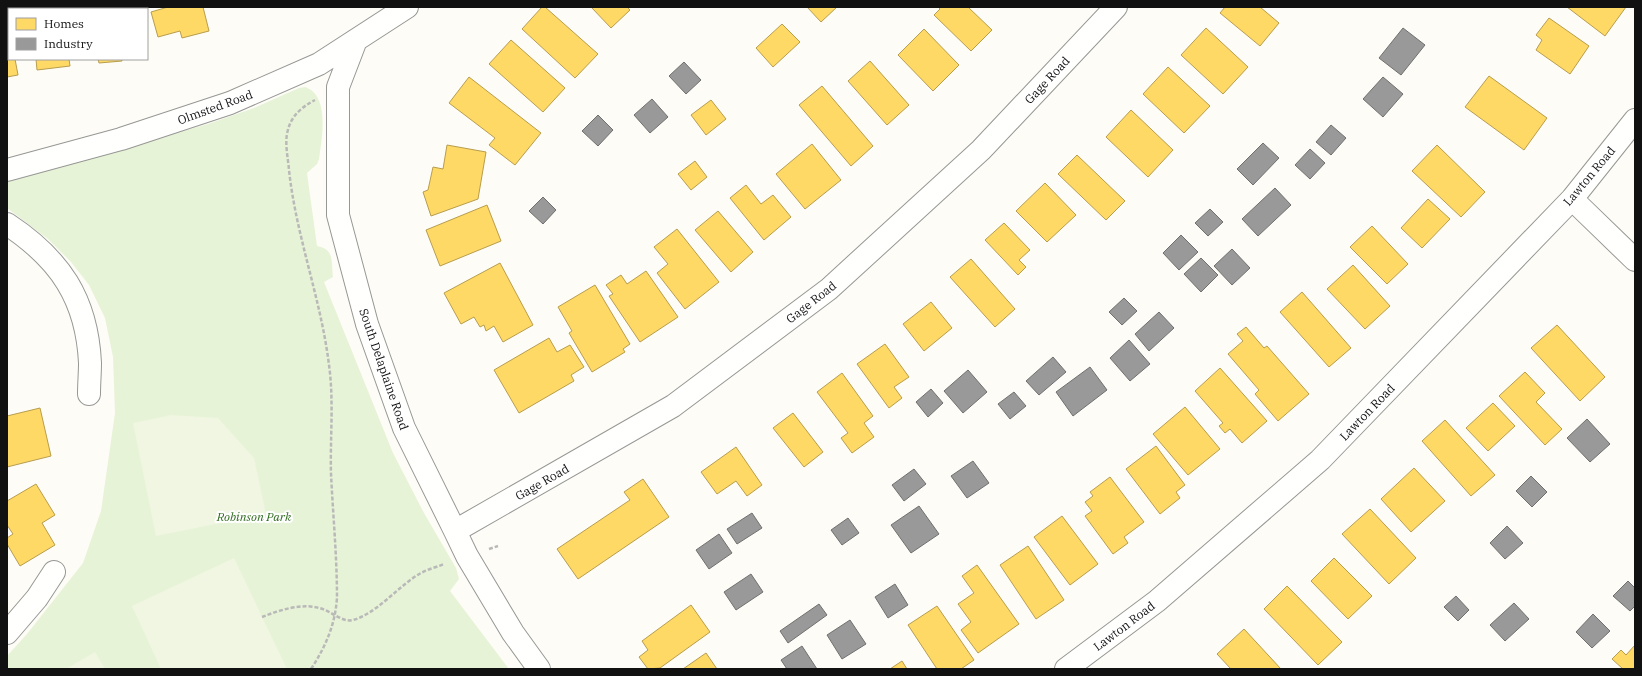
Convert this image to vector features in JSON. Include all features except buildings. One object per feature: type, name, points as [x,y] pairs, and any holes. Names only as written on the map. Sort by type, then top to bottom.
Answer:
[{"type":"street","name":"Olmsted Road","points":[[7,170],[121,139],[230,103],[319,64],[407,7]]},
{"type":"street","name":"Gage Road","points":[[454,531],[673,406],[829,289],[981,150],[1116,7]]},
{"type":"street","name":"South Delaplaine Road","points":[[356,40],[338,87],[338,215],[367,324],[404,428],[454,531],[467,556],[513,633],[539,669]]},
{"type":"street","name":"Lawton Road","points":[[1066,669],[1157,601],[1320,460],[1572,199],[1635,120]]},
{"type":"street","points":[[1572,199],[1635,260]]},
{"type":"street","points":[[7,224],[44,253],[69,284],[80,308],[86,336],[90,363],[89,394]]},
{"type":"street","points":[[7,634],[37,598],[54,572]]},
{"type":"path","points":[[311,669],[323,650],[336,615],[337,577],[331,473],[332,397],[329,366],[318,305],[297,222],[291,184],[287,134],[293,117],[303,107],[319,98]]},
{"type":"path","points":[[262,617],[286,609],[304,606],[318,607],[328,610],[345,620],[352,620],[371,611],[422,572],[498,546]]},
{"type":"green space","name":"Robinson Park","points":[[305,87],[313,92],[318,99],[322,118],[322,140],[319,159],[317,164],[307,173],[317,246],[327,250],[332,261],[333,277],[324,282],[393,453],[424,513],[456,568],[459,579],[450,591],[509,669],[7,669],[7,656],[27,634],[83,563],[101,511],[115,413],[113,357],[105,318],[89,285],[71,262],[48,239],[7,208],[7,181],[208,124],[254,108],[299,88]]},
{"type":"green space","points":[[171,415],[218,418],[254,458],[266,514],[156,536],[133,423]]},
{"type":"green space","points":[[234,558],[287,669],[161,669],[132,606]]},
{"type":"green space","points":[[95,652],[105,669],[66,669]]}]
